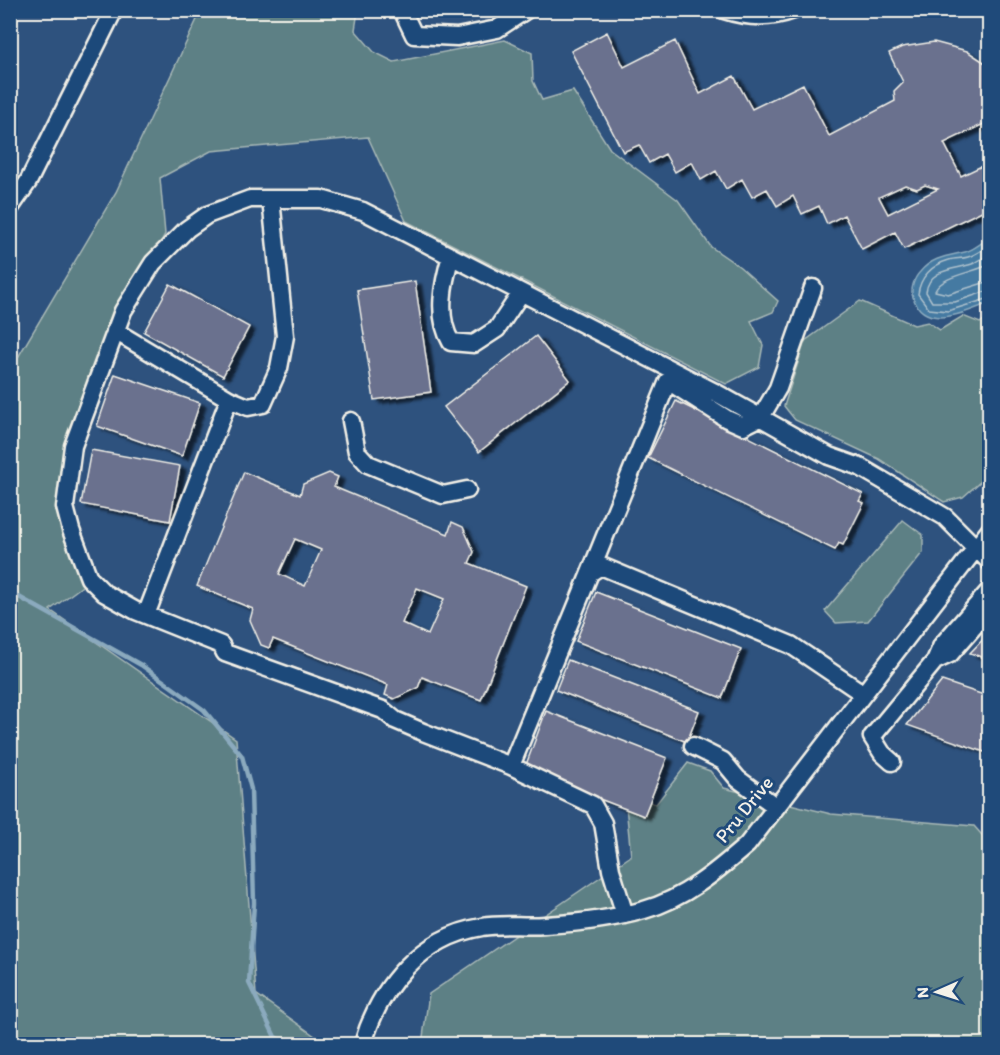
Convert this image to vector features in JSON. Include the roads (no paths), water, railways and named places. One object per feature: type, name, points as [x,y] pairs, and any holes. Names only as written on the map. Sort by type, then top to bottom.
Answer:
[{"type":"street","points":[[10,208],[28,182],[114,10]]},
{"type":"street","points":[[402,10],[414,35],[457,37],[497,29],[526,10]]},
{"type":"street","points":[[724,10],[742,16],[771,17],[794,10]]},
{"type":"street","points":[[10,182],[28,182]]},
{"type":"street","points":[[625,915],[612,870],[603,823],[593,805],[511,766],[395,720],[383,710],[225,653],[221,645],[146,615],[104,593],[89,578],[70,530],[65,507],[73,446],[123,311],[153,263],[187,229],[207,215],[250,199],[321,199],[363,211],[760,417],[828,456],[860,467],[945,517],[973,548],[990,562]]},
{"type":"street","points":[[115,331],[229,399],[248,407],[263,404],[279,368],[285,336],[271,199]]},
{"type":"street","points":[[451,256],[444,280],[443,304],[443,329],[451,342],[474,344],[496,329],[521,293]]},
{"type":"street","points":[[511,766],[668,381],[727,419],[743,426],[760,417],[778,388],[813,288]]},
{"type":"street","points":[[146,615],[229,399]]},
{"type":"street","points":[[351,421],[357,452],[369,465],[442,495],[467,490]]},
{"type":"street","name":"Pru Drive","points":[[365,1042],[376,1009],[399,975],[419,955],[443,939],[484,926],[544,926],[647,910],[713,875],[747,845],[973,548],[990,530]]},
{"type":"street","points":[[590,573],[601,566],[791,645],[862,693]]},
{"type":"street","points":[[892,762],[882,753],[872,737],[935,661],[942,645],[990,590]]},
{"type":"street","points":[[935,661],[950,654],[990,608]]},
{"type":"street","points":[[693,746],[723,761],[738,779],[775,806]]},
{"type":"water","points":[[989,239],[989,303],[958,314],[936,317],[926,314],[919,308],[913,297],[912,288],[916,277],[925,267],[941,258],[968,251]]},
{"type":"waterway","points":[[10,592],[141,665],[204,710],[242,756],[251,789],[254,903],[249,983],[275,1037],[286,1044]]}]
